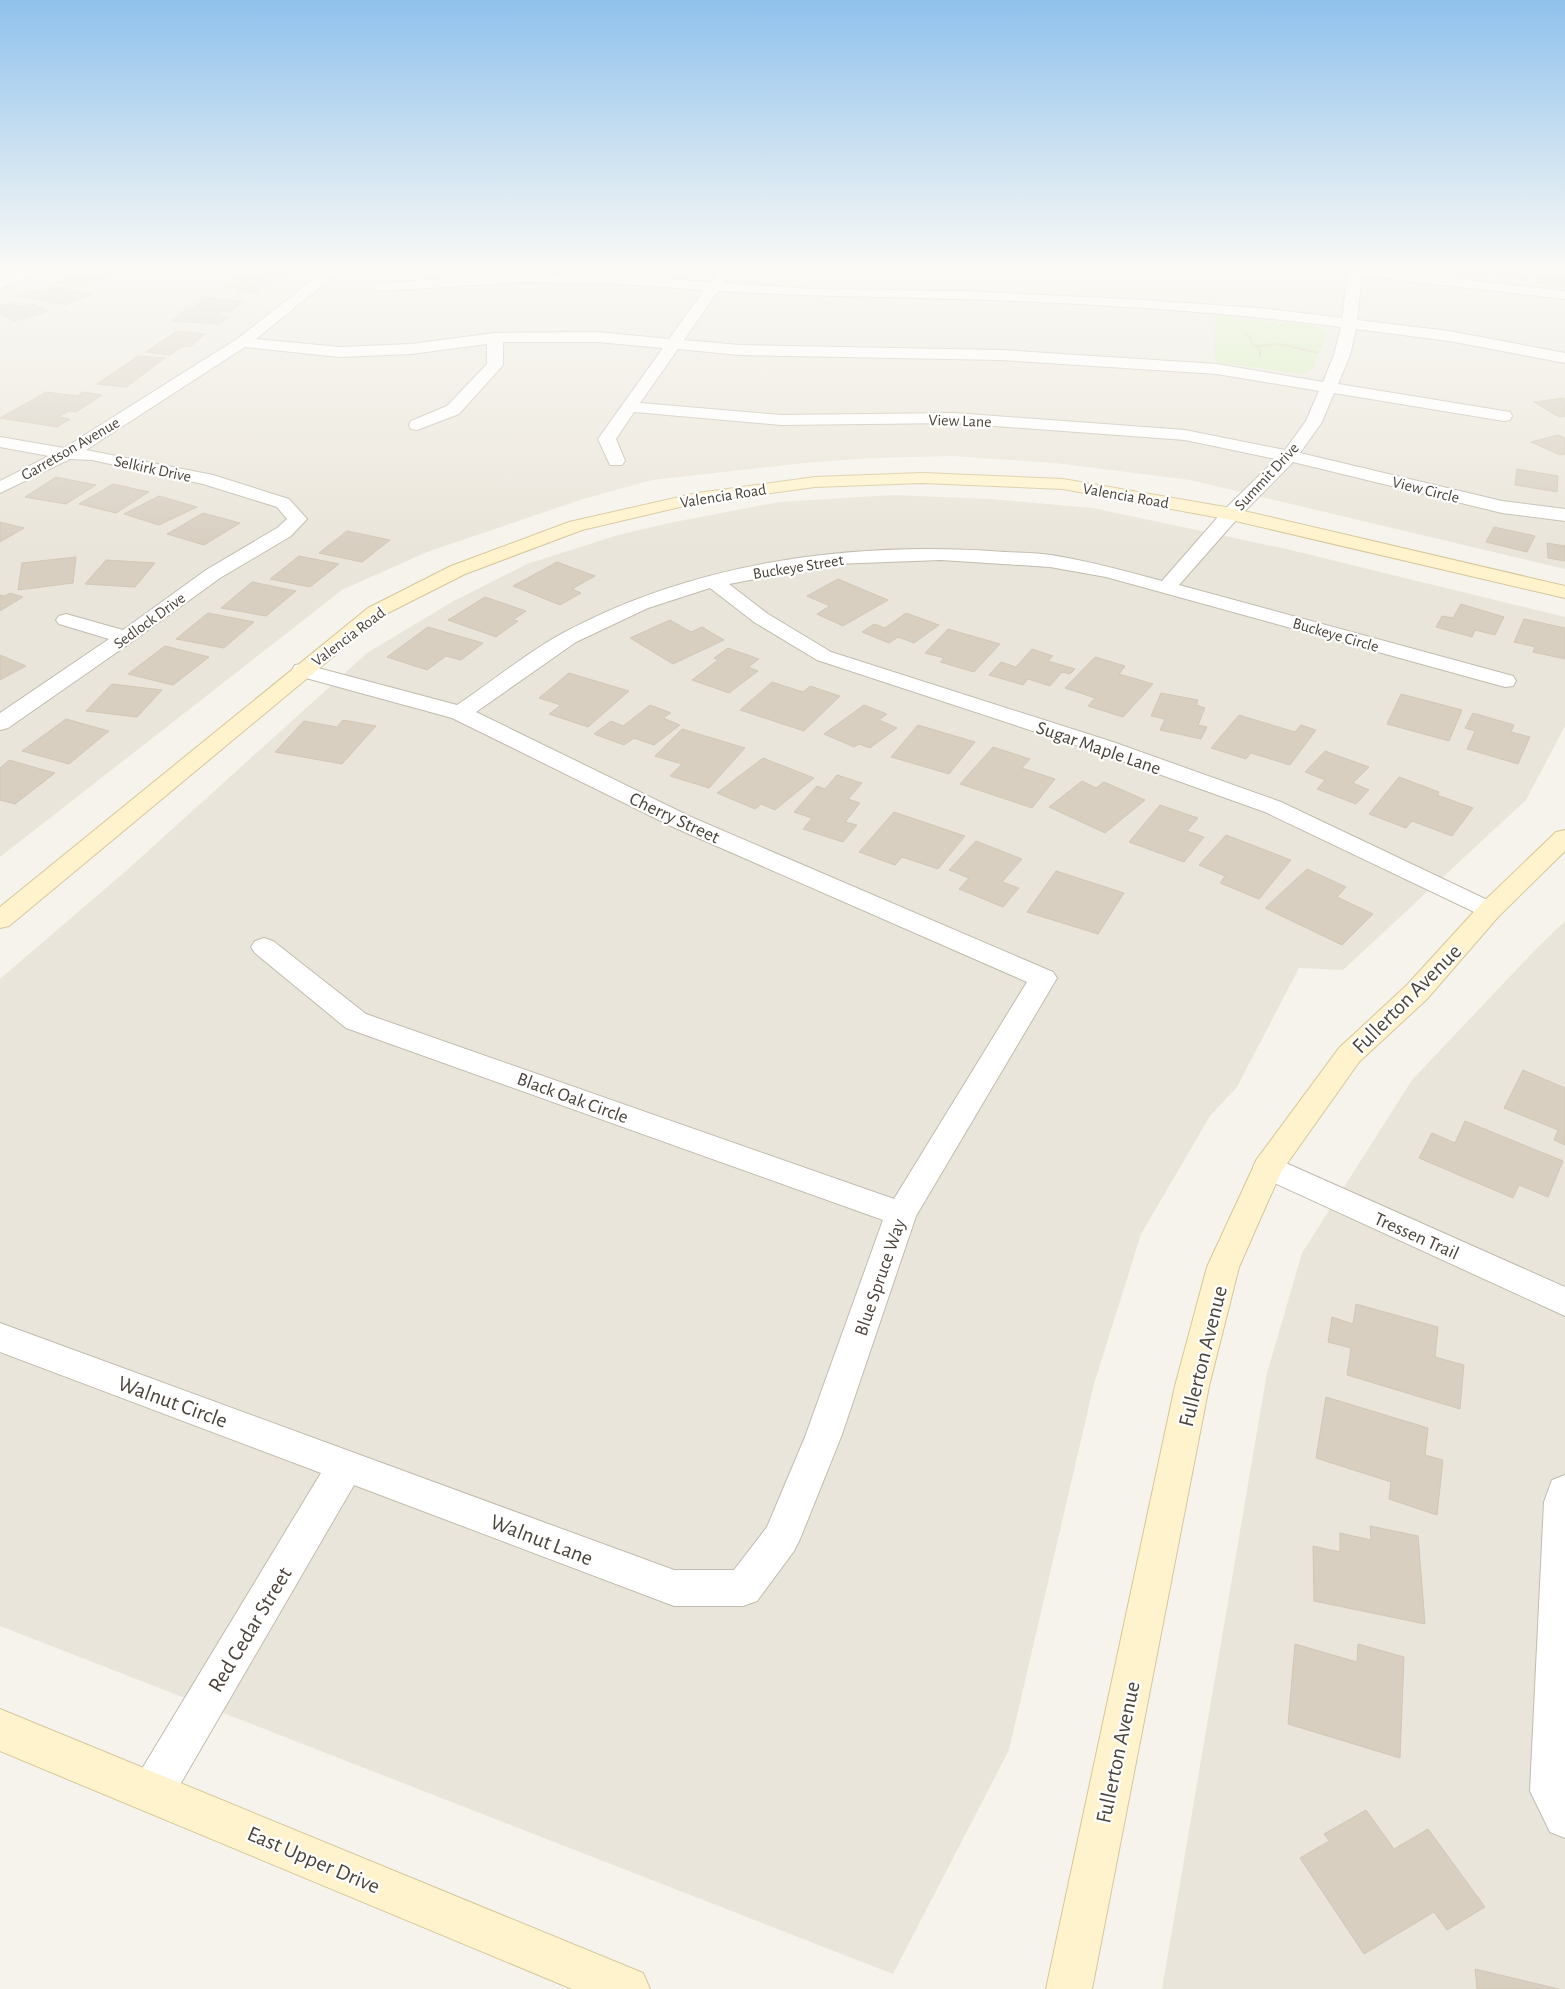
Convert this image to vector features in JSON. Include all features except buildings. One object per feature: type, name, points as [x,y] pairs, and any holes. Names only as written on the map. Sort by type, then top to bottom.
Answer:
[{"type":"street","name":"Garretson Avenue","points":[[0,488],[67,454],[211,362]]},
{"type":"street","points":[[417,425],[453,410],[495,365],[495,362]]},
{"type":"street","points":[[616,461],[607,439],[660,362]]},
{"type":"street","points":[[1114,362],[1217,368],[1504,416]]},
{"type":"street","name":"Summit Drive","points":[[1167,587],[1231,514],[1289,456],[1314,422],[1339,362]]},
{"type":"street","name":"View Lane","points":[[628,407],[781,420],[954,418],[1185,435],[1289,456]]},
{"type":"street","name":"Selkirk Drive","points":[[0,442],[67,454],[92,455],[207,479],[283,503],[298,519]]},
{"type":"street","name":"View Circle","points":[[1289,456],[1502,507],[1565,514]]},
{"type":"street","name":"Valencia Road","points":[[0,920],[375,612],[458,570],[576,526],[697,498],[815,482],[922,478],[1063,484],[1231,514],[1565,592]]},
{"type":"street","name":"Sedlock Drive","points":[[0,723],[126,637],[213,574],[284,532],[298,519]]},
{"type":"street","name":"Buckeye Street","points":[[460,713],[569,638],[641,604],[713,581],[834,558],[941,554],[1050,561],[1108,572],[1167,587]]},
{"type":"street","name":"Sugar Maple Lane","points":[[713,581],[761,618],[824,656],[1105,747],[1273,807],[1489,911]]},
{"type":"street","name":"Buckeye Circle","points":[[1167,587],[1505,681]]},
{"type":"street","points":[[66,620],[126,637]]},
{"type":"street","name":"Cherry Street","points":[[304,670],[460,713],[682,822],[1043,978]]},
{"type":"street","name":"Fullerton Avenue","points":[[1069,1989],[1192,1386],[1223,1267],[1268,1167],[1349,1055],[1417,992],[1489,911],[1565,837]]},
{"type":"street","name":"Black Oak Circle","points":[[264,947],[356,1020],[901,1214]]},
{"type":"street","name":"Blue Spruce Way","points":[[743,1588],[781,1539],[823,1437],[901,1214],[1043,978]]},
{"type":"street","name":"Tressen Trail","points":[[1268,1167],[1565,1302]]},
{"type":"street","name":"Walnut Circle","points":[[0,1337],[346,1465]]},
{"type":"street","name":"Walnut Lane","points":[[346,1465],[674,1588],[743,1588]]},
{"type":"street","name":"Red Cedar Street","points":[[152,1792],[346,1465]]},
{"type":"street","points":[[1565,1492],[1562,1502],[1551,1791],[1565,1817]]},
{"type":"street","name":"East Upper Drive","points":[[0,1730],[627,1989]]},
{"type":"shaded area","points":[[0,362],[1565,362],[1565,569],[1190,480],[1055,463],[952,456],[873,458],[804,463],[652,480],[583,499],[427,552],[342,590],[0,857]]},
{"type":"shaded area","points":[[892,495],[991,499],[1093,508],[1282,548],[1565,617],[1565,726],[1526,800],[1343,970],[1299,968],[1237,1087],[1210,1116],[1141,1234],[1094,1384],[1009,1750],[893,1974],[0,1626],[0,979],[127,870],[367,653],[452,602],[527,564],[618,535],[779,502]]},
{"type":"shaded area","points":[[1565,921],[1565,1989],[1162,1989],[1267,1373],[1302,1253],[1412,1080],[1535,950]]},
{"type":"green space","points":[[1215,362],[1316,362],[1313,369],[1303,374]]}]
